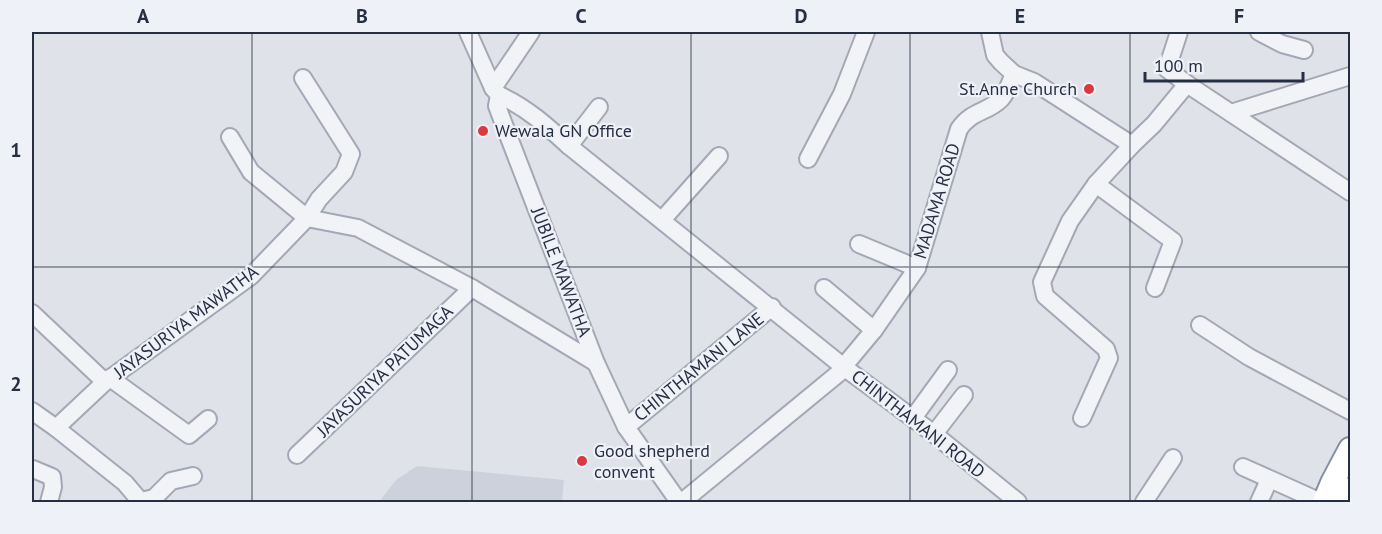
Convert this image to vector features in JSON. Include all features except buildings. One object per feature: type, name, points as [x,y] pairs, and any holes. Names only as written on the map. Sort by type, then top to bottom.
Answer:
[{"type":"highway","points":[[1322,502],[1350,449]]},
{"type":"highway","points":[[1344,502],[1350,489]]},
{"type":"street","name":"JUBILE MAWATHA","points":[[469,32],[496,92],[497,106],[596,363],[626,427],[681,502]]},
{"type":"street","points":[[496,92],[531,32]]},
{"type":"street","points":[[808,159],[842,94],[866,32]]},
{"type":"street","points":[[990,32],[996,55],[1014,74],[1034,82],[1132,145]]},
{"type":"street","points":[[1179,32],[1167,69],[1350,192]]},
{"type":"street","points":[[1259,32],[1282,44],[1304,50]]},
{"type":"street","name":"MADAMA ROAD","points":[[681,502],[844,367],[874,330],[917,268],[959,129],[966,119],[999,101],[1005,95],[1014,74]]},
{"type":"street","points":[[1230,113],[1350,76]]},
{"type":"street","name":"JAYASURIYA MAWATHA","points":[[56,428],[107,380],[251,276],[306,218],[319,199],[344,172],[351,154],[303,78]]},
{"type":"street","points":[[1082,418],[1109,358],[1106,349],[1045,296],[1042,282],[1070,221],[1096,183],[1154,124],[1187,84]]},
{"type":"street","name":"CHINTHAMANI ROAD","points":[[496,92],[532,114],[844,367],[934,434],[1018,502]]},
{"type":"street","points":[[569,146],[599,107]]},
{"type":"street","points":[[230,136],[251,172],[306,218],[358,228],[472,288],[596,363]]},
{"type":"street","points":[[662,220],[719,156]]},
{"type":"street","points":[[1096,183],[1173,241],[1155,288]]},
{"type":"street","points":[[859,244],[917,268]]},
{"type":"street","name":"JAYASURIYA PATUMAGA","points":[[297,455],[472,288]]},
{"type":"street","points":[[824,288],[874,330]]},
{"type":"street","name":"CHINTHAMANI LANE","points":[[626,427],[772,307]]},
{"type":"street","points":[[32,313],[107,380],[189,435],[208,419]]},
{"type":"street","points":[[1200,325],[1249,357],[1350,411]]},
{"type":"street","points":[[913,418],[948,370]]},
{"type":"street","points":[[934,434],[964,395]]},
{"type":"street","points":[[32,411],[125,483],[141,502],[154,498],[171,481],[193,476]]},
{"type":"street","points":[[1144,502],[1173,458]]},
{"type":"street","points":[[1243,467],[1322,502]]},
{"type":"street","points":[[33,469],[51,477],[53,487],[49,502]]},
{"type":"street","points":[[1259,502],[1269,480]]},
{"type":"shaded area","points":[[417,466],[564,480],[562,502],[379,502],[396,480]]},
{"type":"place","name":"St.Anne Church","points":[[1089,89]]},
{"type":"place","name":"Wewala GN Office","points":[[483,131]]},
{"type":"place","name":"Good shepherd convent","points":[[582,461]]}]
